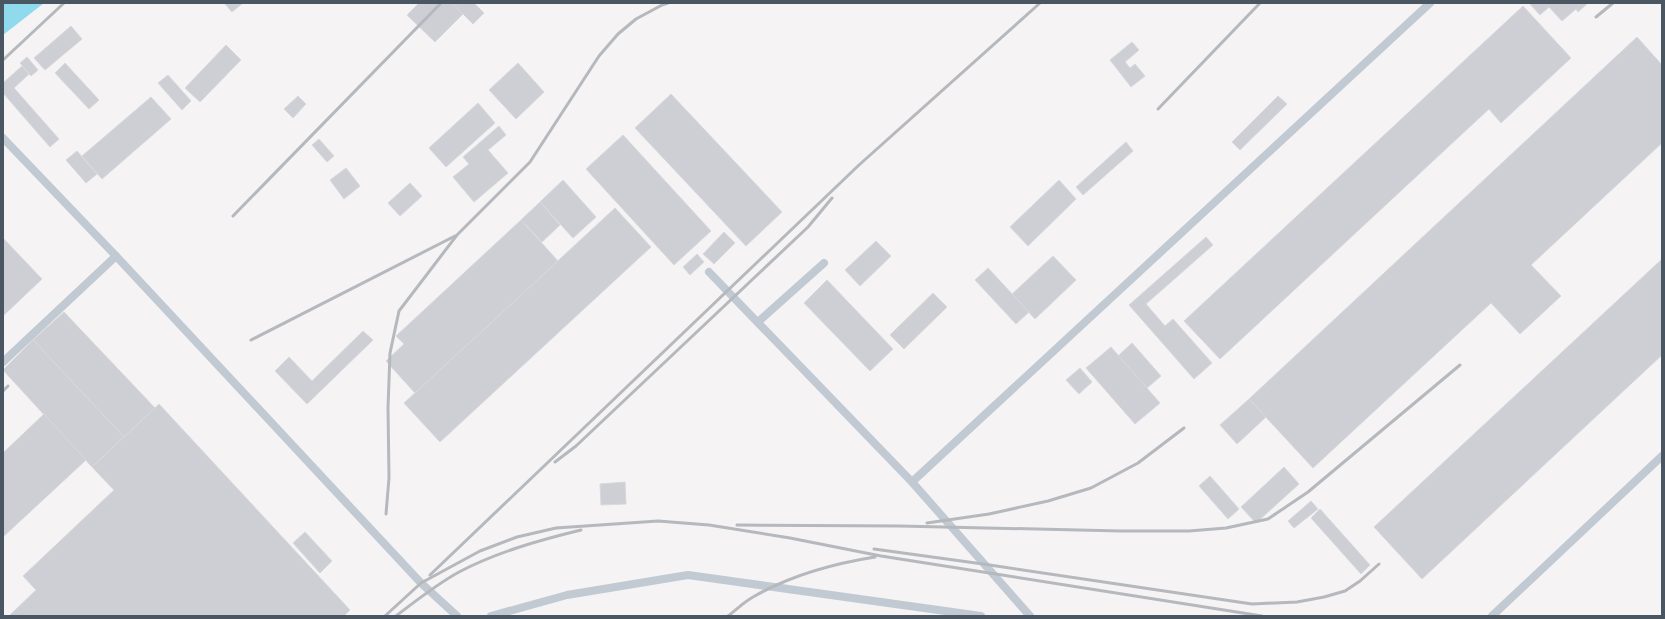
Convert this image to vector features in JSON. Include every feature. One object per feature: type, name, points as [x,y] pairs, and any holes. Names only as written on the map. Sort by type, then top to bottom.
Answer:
[{"type":"lane","points":[[912,482],[1430,3]]},
{"type":"lane","points":[[3,138],[116,256],[421,583],[457,616]]},
{"type":"lane","points":[[3,362],[116,256]]},
{"type":"lane","points":[[758,322],[824,263]]},
{"type":"lane","points":[[709,272],[912,482],[1030,616]]},
{"type":"lane","points":[[1492,616],[1662,456]]},
{"type":"lane","points":[[491,616],[567,595],[688,575],[981,616]]},
{"type":"water","points":[[3,3],[44,3],[3,35]]},
{"type":"building","points":[[243,3],[232,12],[225,4]]},
{"type":"building","points":[[419,3],[452,3],[463,14],[435,42],[407,15]]},
{"type":"building","points":[[452,3],[474,3],[484,13],[473,24]]},
{"type":"building","points":[[1529,3],[1588,3],[1578,12],[1576,9],[1562,21],[1549,7],[1540,15]]},
{"type":"building","points":[[1523,6],[1571,58],[1501,123],[1489,109],[1220,359],[1184,321]]},
{"type":"building","points":[[71,26],[82,39],[45,70],[34,58]]},
{"type":"building","points":[[1637,37],[1662,65],[1662,143],[1531,265],[1561,296],[1520,334],[1491,303],[1313,468],[1249,399]]},
{"type":"building","points":[[1132,42],[1139,50],[1125,62],[1130,68],[1135,64],[1145,76],[1131,87],[1110,60]]},
{"type":"building","points":[[226,45],[241,60],[200,102],[185,88]]},
{"type":"building","points":[[27,57],[38,70],[31,76],[20,63]]},
{"type":"building","points":[[65,63],[99,100],[89,109],[55,73]]},
{"type":"building","points":[[518,63],[544,92],[516,119],[489,90]]},
{"type":"building","points":[[22,66],[29,74],[14,88],[59,139],[50,147],[3,93],[3,83]]},
{"type":"building","points":[[168,75],[191,101],[182,110],[158,83]]},
{"type":"building","points":[[671,94],[782,212],[746,246],[635,128]]},
{"type":"building","points":[[298,96],[306,104],[293,118],[284,109]]},
{"type":"building","points":[[1278,96],[1287,104],[1240,150],[1232,142]]},
{"type":"building","points":[[151,97],[171,119],[102,179],[82,156]]},
{"type":"building","points":[[478,103],[495,123],[446,167],[429,148]]},
{"type":"building","points":[[499,126],[506,135],[488,150],[508,173],[474,202],[453,177],[469,164],[463,157]]},
{"type":"building","points":[[623,135],[711,231],[674,265],[586,169]]},
{"type":"building","points":[[319,139],[334,156],[327,162],[312,145]]},
{"type":"building","points":[[1126,142],[1133,151],[1083,195],[1076,187]]},
{"type":"building","points":[[77,151],[97,174],[86,183],[66,160]]},
{"type":"building","points":[[346,168],[360,186],[344,199],[330,180]]},
{"type":"building","points":[[563,180],[596,217],[573,238],[540,202]]},
{"type":"building","points":[[1059,180],[1076,199],[1028,246],[1010,227]]},
{"type":"building","points":[[410,183],[422,196],[400,216],[388,203]]},
{"type":"building","points":[[540,202],[560,225],[542,242],[521,220]]},
{"type":"building","points":[[615,208],[651,247],[440,442],[404,403]]},
{"type":"building","points":[[521,220],[558,261],[415,393],[386,361],[404,344],[396,336]]},
{"type":"building","points":[[724,232],[735,243],[714,264],[703,254]]},
{"type":"building","points":[[1206,237],[1213,245],[1146,304],[1165,326],[1173,319],[1212,363],[1194,379],[1129,305]]},
{"type":"building","points":[[3,238],[42,279],[3,316]]},
{"type":"building","points":[[876,241],[891,256],[860,286],[845,270]]},
{"type":"building","points":[[697,254],[704,262],[690,275],[683,267]]},
{"type":"building","points":[[1053,256],[1076,280],[1035,319],[1012,294]]},
{"type":"building","points":[[1662,259],[1662,355],[1422,579],[1374,527]]},
{"type":"building","points":[[988,268],[1029,312],[1016,324],[975,280]]},
{"type":"building","points":[[827,280],[893,349],[870,371],[804,303]]},
{"type":"building","points":[[933,293],[947,307],[904,349],[890,335]]},
{"type":"building","points":[[64,312],[155,408],[124,437],[33,340]]},
{"type":"building","points":[[363,331],[373,340],[307,404],[275,371],[289,357],[312,381]]},
{"type":"building","points":[[33,340],[124,437],[92,467],[3,370]]},
{"type":"building","points":[[1132,343],[1161,376],[1147,388],[1118,356]]},
{"type":"building","points":[[1111,347],[1160,403],[1135,424],[1086,368]]},
{"type":"building","points":[[1080,368],[1092,382],[1079,394],[1066,380]]},
{"type":"building","points":[[1249,399],[1266,417],[1237,444],[1220,425]]},
{"type":"building","points":[[159,404],[350,610],[344,616],[9,616],[36,590],[23,576],[114,490],[92,467]]},
{"type":"building","points":[[44,414],[86,460],[3,537],[3,453]]},
{"type":"building","points":[[1284,467],[1299,484],[1256,523],[1241,507]]},
{"type":"building","points":[[1210,476],[1239,509],[1228,519],[1199,486]]},
{"type":"building","points":[[625,482],[626,504],[601,505],[600,484]]},
{"type":"building","points":[[1311,501],[1318,509],[1294,528],[1288,521]]},
{"type":"building","points":[[1320,509],[1370,565],[1361,574],[1311,518]]},
{"type":"building","points":[[305,532],[332,561],[320,573],[293,543]]},
{"type":"railway","points":[[3,60],[64,3]]},
{"type":"railway","points":[[233,216],[441,3]]},
{"type":"railway","points":[[386,514],[389,478],[388,408],[390,353],[399,311],[457,235],[530,162],[599,56],[618,34],[636,19],[668,3]]},
{"type":"railway","points":[[430,575],[859,165],[1040,3]]},
{"type":"railway","points":[[1158,109],[1260,3]]},
{"type":"railway","points":[[1596,17],[1613,3]]},
{"type":"railway","points":[[555,462],[576,446],[808,227],[832,198]]},
{"type":"railway","points":[[251,340],[455,236]]},
{"type":"railway","points":[[737,525],[1189,531],[1226,528],[1268,519],[1308,492],[1460,365]]},
{"type":"railway","points":[[3,391],[8,386]]},
{"type":"railway","points":[[927,523],[989,514],[1048,501],[1091,488],[1138,463],[1184,428]]},
{"type":"railway","points":[[385,616],[421,583],[480,551],[517,537],[556,528],[658,521],[709,525],[790,538],[881,556],[1262,616]]},
{"type":"railway","points":[[396,616],[427,592],[459,572],[488,558],[519,547],[581,530]]},
{"type":"railway","points":[[874,549],[1252,604],[1297,602],[1345,591],[1360,581],[1379,564]]},
{"type":"railway","points":[[728,616],[750,599],[782,582],[812,571],[875,557]]}]
